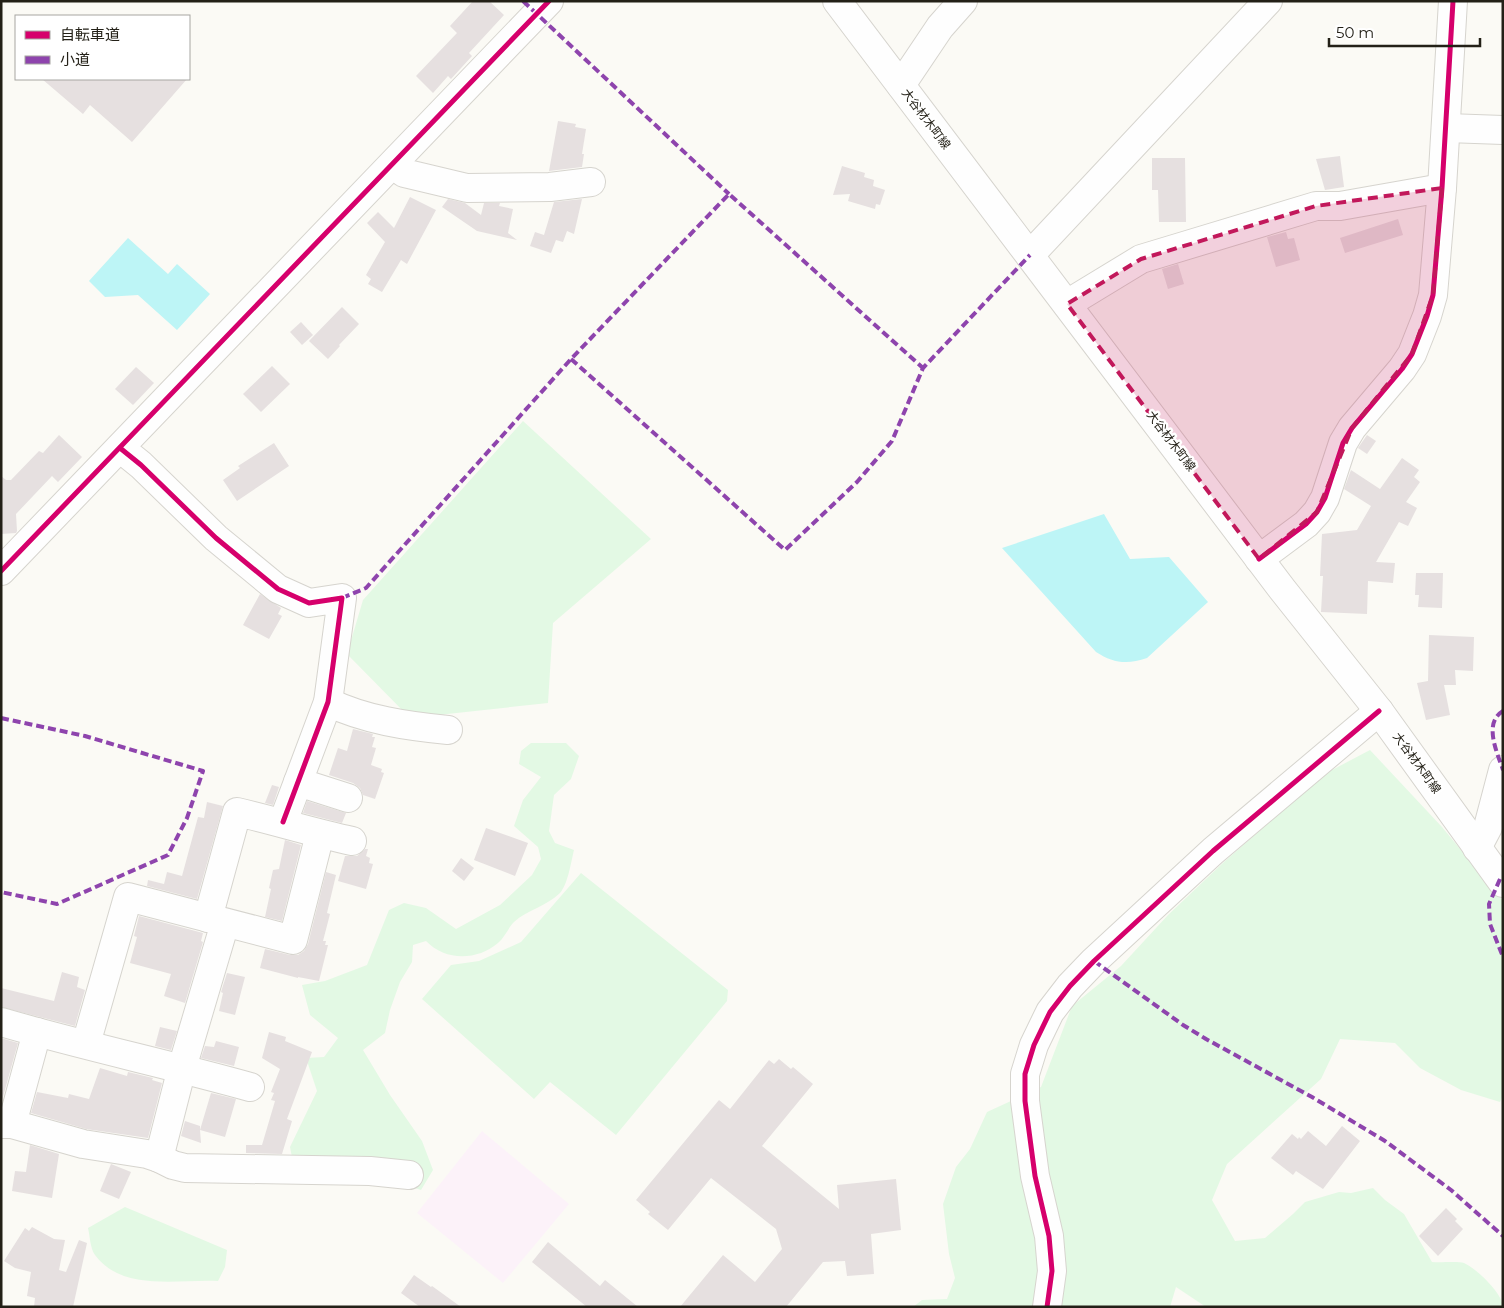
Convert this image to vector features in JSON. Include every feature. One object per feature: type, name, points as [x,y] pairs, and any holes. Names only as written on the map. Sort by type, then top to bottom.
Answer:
[{"type":"street","points":[[1,571],[549,1]]},
{"type":"street","name":"大谷材木町線","points":[[837,1],[1259,559],[1379,711],[1503,883]]},
{"type":"street","points":[[901,85],[940,27],[962,1]]},
{"type":"street","points":[[1030,255],[1268,1]]},
{"type":"street","points":[[1259,559],[1306,524],[1317,512],[1325,498],[1343,443],[1352,428],[1402,369],[1412,354],[1427,316],[1433,295],[1447,128],[1453,1]]},
{"type":"street","points":[[1447,128],[1503,130]]},
{"type":"street","points":[[394,164],[404,173],[467,188],[550,187],[591,182]]},
{"type":"street","points":[[1067,304],[1141,260],[1316,206],[1340,206],[1442,188]]},
{"type":"street","points":[[120,448],[141,465],[216,538],[278,589],[309,603],[342,598],[328,702],[283,822]]},
{"type":"street","points":[[328,702],[339,708],[375,719],[412,727],[448,730]]},
{"type":"street","points":[[1047,1307],[1052,1270],[1048,1236],[1035,1176],[1026,1111],[1025,1074],[1034,1045],[1050,1012],[1070,986],[1094,961],[1213,851],[1379,711]]},
{"type":"street","points":[[1477,848],[1488,827],[1503,770]]},
{"type":"street","points":[[298,782],[348,798]]},
{"type":"street","points":[[159,1158],[216,921],[237,812],[283,822],[320,834],[352,841]]},
{"type":"street","points":[[86,1044],[128,897],[293,940],[320,834]]},
{"type":"street","points":[[1,1022],[250,1087]]},
{"type":"street","points":[[37,1032],[7,1124],[82,1144],[147,1154],[185,1168],[370,1171],[408,1175]]},
{"type":"highlighted area","points":[[1442,188],[1433,295],[1412,354],[1352,428],[1317,512],[1259,559],[1067,304],[1141,259],[1316,206]]},
{"type":"shaded area","points":[[482,1131],[569,1204],[503,1283],[417,1213]]},
{"type":"green space","points":[[523,421],[651,539],[553,623],[548,703],[410,718],[347,654],[363,600]]},
{"type":"green space","points":[[531,743],[566,743],[579,756],[571,779],[554,795],[549,831],[555,843],[574,850],[563,889],[549,901],[519,918],[512,924],[498,943],[481,953],[471,956],[452,955],[434,948],[426,941],[413,945],[412,962],[400,982],[390,1010],[385,1033],[363,1050],[390,1095],[422,1141],[433,1170],[421,1190],[402,1184],[296,1178],[290,1147],[317,1091],[306,1058],[324,1057],[338,1038],[310,1015],[302,985],[325,981],[367,965],[389,910],[404,903],[426,908],[456,929],[500,905],[532,875],[541,859],[538,847],[514,826],[523,800],[541,777],[519,764],[521,751]]},
{"type":"green space","points":[[1370,750],[1442,827],[1503,901],[1503,1095],[1500,1102],[1461,1090],[1420,1068],[1395,1043],[1340,1039],[1321,1079],[1227,1164],[1212,1200],[1235,1241],[1265,1238],[1305,1202],[1339,1192],[1351,1193],[1373,1188],[1404,1214],[1432,1262],[1461,1262],[1469,1266],[1482,1276],[1499,1295],[1503,1307],[1206,1307],[1176,1287],[1170,1307],[913,1307],[922,1300],[947,1299],[955,1278],[949,1254],[943,1204],[956,1167],[970,1149],[987,1112],[1041,1087],[1072,1006],[1121,966],[1168,915],[1315,779]]},
{"type":"green space","points":[[581,873],[728,990],[727,1001],[616,1135],[550,1082],[534,1099],[422,999],[451,965],[479,961],[521,942]]},
{"type":"green space","points":[[125,1207],[227,1250],[225,1267],[218,1281],[169,1282],[135,1279],[106,1267],[93,1252],[88,1228]]},
{"type":"water","points":[[128,238],[168,274],[177,264],[210,294],[177,330],[138,295],[105,297],[89,281]]},
{"type":"water","points":[[1104,514],[1130,559],[1169,557],[1208,602],[1147,658],[1133,662],[1114,661],[1096,652],[1002,548]]},
{"type":"building","points":[[473,1],[489,1],[504,15],[469,53],[472,56],[451,79],[448,76],[433,93],[416,76],[457,33],[450,26]]},
{"type":"building","points":[[43,80],[186,80],[132,142],[90,105],[83,114]]},
{"type":"building","points":[[558,121],[576,124],[575,127],[586,129],[582,167],[549,171]]},
{"type":"building","points":[[1340,156],[1344,187],[1325,190],[1316,159]]},
{"type":"building","points":[[1152,158],[1185,158],[1186,222],[1159,222],[1158,190],[1152,190]]},
{"type":"building","points":[[842,166],[865,173],[864,177],[874,180],[873,186],[885,190],[880,205],[876,204],[875,209],[848,201],[850,194],[833,195]]},
{"type":"building","points":[[410,197],[436,210],[407,264],[401,260],[382,292],[368,284],[371,279],[366,275],[385,242],[367,223],[378,212],[394,228]]},
{"type":"building","points":[[448,199],[465,203],[481,215],[484,203],[500,203],[499,206],[513,209],[508,233],[517,240],[477,231],[442,207]]},
{"type":"building","points":[[582,199],[574,234],[567,231],[563,242],[556,240],[551,253],[530,246],[535,232],[544,235],[554,202]]},
{"type":"building","points":[[1398,219],[1403,235],[1345,253],[1340,238]]},
{"type":"building","points":[[1286,232],[1288,239],[1294,238],[1300,260],[1276,267],[1267,237]]},
{"type":"building","points":[[1178,264],[1184,284],[1168,289],[1162,269]]},
{"type":"building","points":[[342,307],[359,324],[328,359],[309,341]]},
{"type":"building","points":[[301,322],[313,335],[302,345],[290,332]]},
{"type":"building","points":[[272,366],[290,384],[261,412],[243,394]]},
{"type":"building","points":[[136,367],[154,383],[133,405],[115,389]]},
{"type":"building","points":[[59,435],[82,457],[58,482],[52,476],[16,514],[16,533],[1,534],[1,476],[6,480],[11,480],[39,451],[43,453]]},
{"type":"building","points":[[1367,435],[1376,441],[1367,454],[1358,448]]},
{"type":"building","points":[[274,443],[289,466],[237,501],[223,480],[240,468],[238,466]]},
{"type":"building","points":[[1402,458],[1419,470],[1414,477],[1420,482],[1406,502],[1417,508],[1408,526],[1399,522],[1376,562],[1395,563],[1393,583],[1368,581],[1367,614],[1321,612],[1323,576],[1320,576],[1322,534],[1357,530],[1371,506],[1344,489],[1351,470],[1380,489]]},
{"type":"building","points":[[1416,573],[1443,573],[1442,608],[1418,607],[1419,595],[1415,595]]},
{"type":"building","points":[[260,594],[281,608],[278,614],[282,616],[269,639],[243,625]]},
{"type":"building","points":[[1429,635],[1474,637],[1473,671],[1455,670],[1456,685],[1444,685],[1450,715],[1426,720],[1417,683],[1428,681]]},
{"type":"building","points":[[353,729],[373,734],[372,737],[375,737],[372,747],[376,748],[371,765],[382,769],[381,772],[384,773],[375,799],[363,795],[360,788],[353,783],[329,775],[338,748],[347,751]]},
{"type":"building","points":[[272,785],[279,787],[273,805],[265,803]]},
{"type":"building","points":[[307,801],[346,813],[342,823],[303,813]]},
{"type":"building","points":[[207,802],[223,806],[197,899],[147,886],[148,880],[164,884],[167,872],[182,876],[198,817],[204,818]]},
{"type":"building","points":[[486,828],[528,843],[515,876],[474,860]]},
{"type":"building","points":[[285,840],[301,845],[282,921],[265,917],[273,870],[279,869]]},
{"type":"building","points":[[365,849],[368,849],[366,856],[370,858],[369,863],[373,864],[366,889],[338,881],[345,856],[357,856]]},
{"type":"building","points":[[461,858],[474,868],[464,881],[452,871]]},
{"type":"building","points":[[326,872],[336,875],[327,913],[330,914],[323,941],[326,941],[325,945],[328,945],[319,981],[298,978],[260,968],[265,949],[290,955],[298,955],[304,951],[308,944]]},
{"type":"building","points":[[139,916],[203,933],[201,941],[203,942],[185,1003],[164,996],[171,974],[130,963],[137,937],[134,936]]},
{"type":"building","points":[[62,972],[79,977],[77,987],[85,990],[75,1026],[1,1007],[1,988],[54,1001]]},
{"type":"building","points":[[227,973],[245,977],[235,1015],[219,1011],[223,993],[221,992]]},
{"type":"building","points":[[160,1027],[177,1031],[171,1050],[155,1046]]},
{"type":"building","points":[[269,1032],[286,1037],[285,1041],[312,1052],[287,1119],[292,1121],[282,1154],[246,1153],[246,1145],[262,1145],[275,1101],[271,1100],[274,1093],[271,1092],[280,1069],[262,1058]]},
{"type":"building","points":[[1,1038],[18,1043],[1,1104]]},
{"type":"building","points":[[216,1041],[239,1047],[234,1066],[201,1058],[205,1046],[214,1047]]},
{"type":"building","points":[[779,1059],[791,1069],[793,1067],[813,1084],[762,1146],[839,1209],[837,1185],[896,1179],[901,1230],[871,1234],[874,1274],[847,1276],[845,1261],[823,1262],[786,1307],[680,1307],[723,1255],[755,1282],[782,1249],[776,1229],[711,1178],[668,1230],[648,1214],[650,1212],[636,1200],[719,1100],[730,1109],[769,1060],[774,1064]]},
{"type":"building","points":[[100,1068],[127,1076],[128,1072],[153,1078],[152,1080],[162,1083],[148,1138],[86,1129],[31,1113],[37,1092],[68,1098],[69,1094],[89,1099]]},
{"type":"building","points":[[211,1093],[236,1099],[225,1137],[200,1130]]},
{"type":"building","points":[[185,1121],[200,1126],[201,1143],[181,1136]]},
{"type":"building","points":[[1342,1126],[1360,1141],[1323,1189],[1296,1171],[1293,1175],[1271,1158],[1292,1134],[1301,1139],[1308,1131],[1326,1146]]},
{"type":"building","points":[[30,1145],[59,1154],[52,1198],[12,1191],[15,1171],[26,1172]]},
{"type":"building","points":[[111,1164],[131,1172],[119,1199],[100,1191]]},
{"type":"building","points":[[1446,1208],[1457,1219],[1455,1221],[1463,1229],[1438,1256],[1419,1236]]},
{"type":"building","points":[[32,1227],[54,1239],[65,1240],[59,1270],[66,1272],[79,1240],[87,1243],[73,1307],[34,1307],[35,1298],[27,1296],[31,1272],[15,1268],[4,1261],[25,1228],[29,1231]]},
{"type":"building","points":[[548,1242],[600,1286],[605,1280],[638,1307],[587,1307],[532,1262]]},
{"type":"building","points":[[414,1275],[461,1307],[420,1307],[401,1293]]},
{"type":"marked path","points":[[523,1],[729,194]]},
{"type":"marked path","points":[[342,598],[366,588],[571,359],[729,194],[923,368]]},
{"type":"marked path","points":[[571,359],[785,550],[857,482],[892,441],[923,368],[1030,255]]},
{"type":"marked path","points":[[1503,711],[1497,716],[1493,730],[1495,747],[1503,770]]},
{"type":"marked path","points":[[1,718],[85,736],[203,771],[187,818],[168,855],[57,904],[1,892]]},
{"type":"marked path","points":[[1500,879],[1489,904],[1490,924],[1503,957]]},
{"type":"marked path","points":[[1094,961],[1183,1025],[1312,1097],[1385,1141],[1451,1190],[1503,1236]]},
{"type":"cycle path","points":[[1,571],[549,1]]},
{"type":"cycle path","points":[[1259,559],[1306,524],[1317,512],[1325,498],[1343,443],[1352,428],[1402,369],[1412,354],[1427,316],[1433,295],[1442,188],[1453,1]]},
{"type":"cycle path","points":[[120,448],[141,465],[216,538],[278,589],[309,603],[342,598],[328,702],[283,822]]},
{"type":"cycle path","points":[[1047,1307],[1052,1271],[1049,1236],[1035,1176],[1025,1101],[1025,1074],[1034,1045],[1050,1012],[1070,986],[1094,961],[1213,851],[1379,711]]}]
